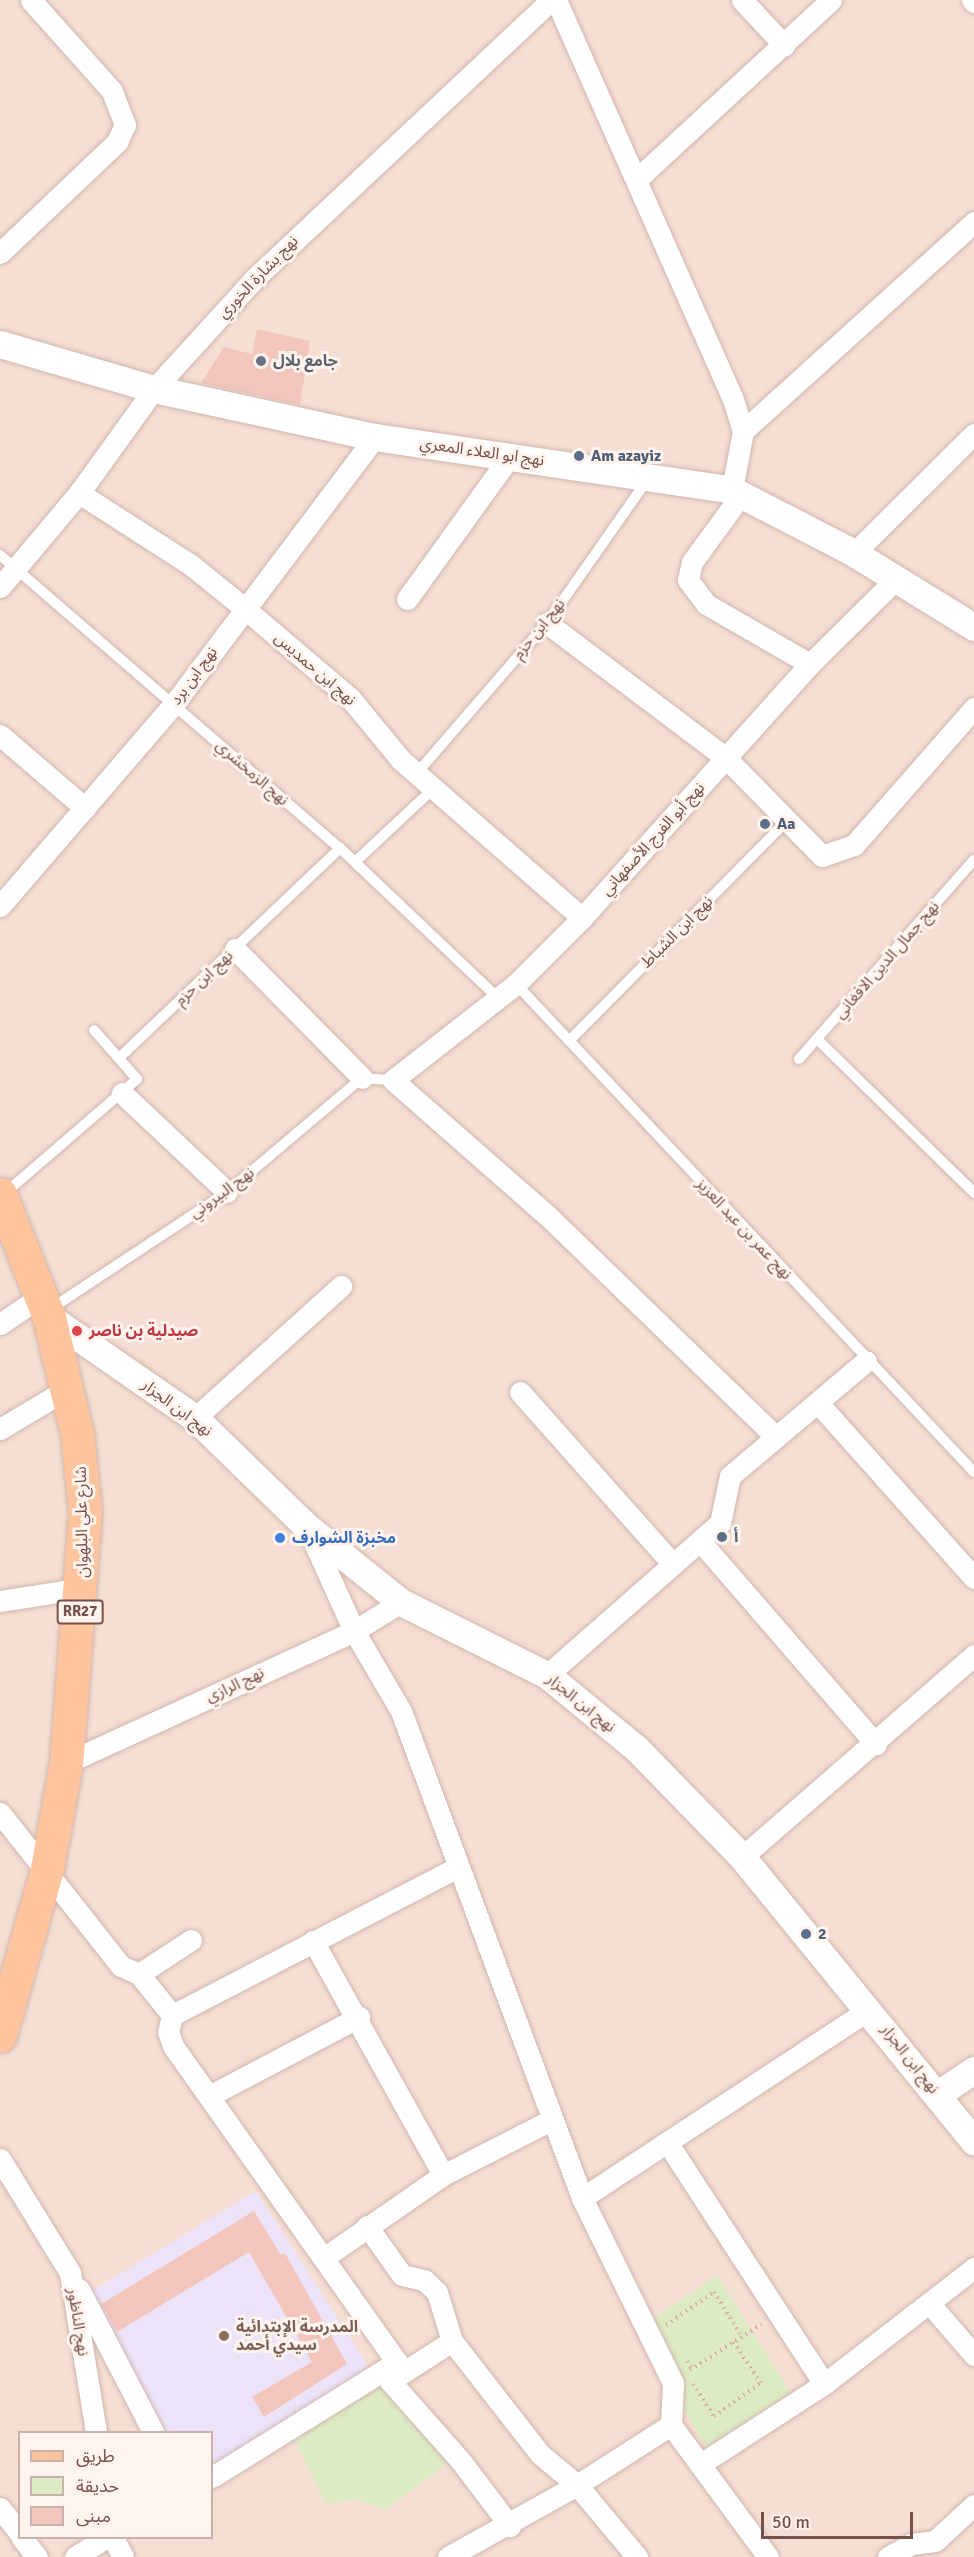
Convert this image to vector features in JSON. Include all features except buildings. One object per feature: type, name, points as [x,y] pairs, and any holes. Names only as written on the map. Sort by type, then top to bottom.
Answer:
[{"type":"main road","name":"شارع علي البلهوان","points":[[0,2035],[7,1984],[47,1869],[66,1763],[83,1588],[84,1471],[67,1389],[45,1308],[7,1230],[1,1195]]},
{"type":"street","points":[[0,253],[117,142],[125,125],[112,91],[31,0]]},
{"type":"street","points":[[554,0],[721,367],[743,430],[736,492],[692,562],[688,580],[706,604],[810,664]]},
{"type":"street","name":"نهج بشارة الخوري","points":[[0,587],[79,493],[154,389],[261,272],[554,0]]},
{"type":"street","points":[[742,0],[784,45]]},
{"type":"street","points":[[637,179],[831,0]]},
{"type":"street","points":[[743,430],[974,222]]},
{"type":"street","name":"نهج ابو العلاء المعري","points":[[0,344],[154,389],[375,437],[650,476],[736,492],[854,553],[974,627]]},
{"type":"street","points":[[854,553],[974,434]]},
{"type":"street","name":"نهج ابن برد","points":[[0,906],[173,705],[243,607],[375,437]]},
{"type":"street","points":[[407,599],[510,456]]},
{"type":"street","name":"نهج ابن حمديس","points":[[79,493],[191,566],[243,607],[350,698],[386,744],[582,918]]},
{"type":"street","name":"نهج أبو الفرج الأصفهاني","points":[[393,1080],[516,984],[582,918],[810,664],[897,579]]},
{"type":"street","points":[[547,623],[726,758],[785,822],[822,856],[843,853],[974,708]]},
{"type":"street","points":[[0,735],[85,808]]},
{"type":"street","points":[[235,949],[362,1078]]},
{"type":"street","points":[[393,1080],[550,1218],[775,1436]]},
{"type":"street","points":[[122,1093],[227,1192]]},
{"type":"street","points":[[195,1418],[341,1286]]},
{"type":"street","points":[[0,1324],[45,1308]]},
{"type":"street","name":"نهج ابن الجزار","points":[[45,1308],[195,1418],[306,1526],[401,1602],[547,1675],[636,1748],[742,1857],[870,2009],[974,2141]]},
{"type":"street","points":[[547,1675],[671,1562],[700,1541],[724,1517],[730,1476],[775,1436],[819,1404],[866,1361]]},
{"type":"street","points":[[0,1429],[67,1389]]},
{"type":"street","points":[[519,1392],[671,1562]]},
{"type":"street","points":[[819,1404],[974,1578]]},
{"type":"street","points":[[306,1526],[354,1631],[401,1711],[456,1868],[582,2198],[673,2383],[671,2425],[702,2463],[768,2557]]},
{"type":"street","points":[[700,1541],[876,1744]]},
{"type":"street","points":[[0,1601],[83,1588]]},
{"type":"street","name":"نهج الرازي","points":[[66,1763],[354,1631],[401,1602]]},
{"type":"street","points":[[742,1857],[876,1744],[974,1655]]},
{"type":"street","points":[[0,1813],[47,1869],[102,1946],[120,1966],[139,1974],[172,2015],[171,2042],[325,2256],[393,2372],[510,2526]]},
{"type":"street","points":[[172,2015],[456,1868]]},
{"type":"street","points":[[139,1974],[191,1940]]},
{"type":"street","points":[[313,1941],[359,2017],[443,2175]]},
{"type":"street","points":[[582,2198],[870,2009]]},
{"type":"street","points":[[209,2096],[359,2017]]},
{"type":"street","points":[[938,2094],[974,2070]]},
{"type":"street","points":[[325,2256],[443,2175],[551,2120]]},
{"type":"street","points":[[667,2142],[824,2384]]},
{"type":"street","name":"نهج الناظور","points":[[0,2158],[70,2273],[96,2431]]},
{"type":"street","points":[[367,2226],[402,2275],[424,2280],[437,2292],[452,2341],[540,2454],[577,2485],[637,2557]]},
{"type":"street","points":[[702,2463],[824,2384],[974,2268]]},
{"type":"street","points":[[70,2273],[152,2431]]},
{"type":"street","points":[[929,2303],[974,2355]]},
{"type":"street","points":[[213,2476],[393,2372],[452,2341]]},
{"type":"street","points":[[448,2557],[510,2526],[671,2425]]},
{"type":"street","points":[[888,2557],[911,2544],[935,2541],[974,2505]]},
{"type":"street","points":[[0,2508],[18,2532]]},
{"type":"street","points":[[23,2539],[37,2557]]},
{"type":"street","points":[[75,2557],[103,2539]]},
{"type":"street","points":[[114,2539],[123,2557]]},
{"type":"lane","name":"نهج ابن حزم","points":[[417,773],[547,623],[650,476]]},
{"type":"lane","name":"نهج الزمخشري","points":[[0,555],[340,848],[498,998]]},
{"type":"lane","points":[[354,862],[434,788]]},
{"type":"lane","name":"نهج ابن الشباط","points":[[569,1041],[785,822]]},
{"type":"lane","name":"نهج ابن حزم","points":[[119,1058],[340,848]]},
{"type":"lane","name":"نهج جمال الدين الافغاني","points":[[799,1059],[974,860]]},
{"type":"lane","name":"نهج عمر بن عبد العزيز","points":[[516,984],[866,1361],[974,1472]]},
{"type":"lane","points":[[1,1195],[137,1079],[94,1030]]},
{"type":"lane","points":[[817,1039],[974,1193]]},
{"type":"lane","points":[[362,1078],[393,1080]]},
{"type":"lane","name":"نهج البيروني","points":[[45,1308],[227,1192],[362,1078]]},
{"type":"path","points":[[670,2335],[665,2327],[714,2292],[740,2334]]},
{"type":"path","points":[[732,2340],[761,2383],[714,2416],[686,2373],[740,2334],[779,2316]]},
{"type":"path","points":[[681,2352],[692,2369]]},
{"type":"shaded area","points":[[0,0],[974,0],[974,2557],[0,2557]]},
{"type":"shaded area","name":"المدرسة الإبتدائية سيدي أحمد","points":[[256,2191],[372,2372],[213,2471],[213,2431],[158,2431],[77,2300]]},
{"type":"green space","points":[[717,2275],[791,2393],[706,2448],[638,2329]]},
{"type":"green space","points":[[380,2386],[449,2462],[386,2510],[354,2499],[326,2505],[294,2438]]},
{"type":"place","name":"جامع بلال","points":[[261,361]]},
{"type":"place","name":"Am azayiz","points":[[579,456]]},
{"type":"place","name":"Aa","points":[[765,824]]},
{"type":"place","name":"صيدلية بن ناصر","points":[[77,1331]]},
{"type":"place","name":"أ","points":[[722,1537]]},
{"type":"place","name":"مخبزة الشوارف","points":[[280,1538]]},
{"type":"place","name":"2","points":[[806,1934]]},
{"type":"place","name":"المدرسة الإبتدائية سيدي أحمد","points":[[224,2336]]}]
